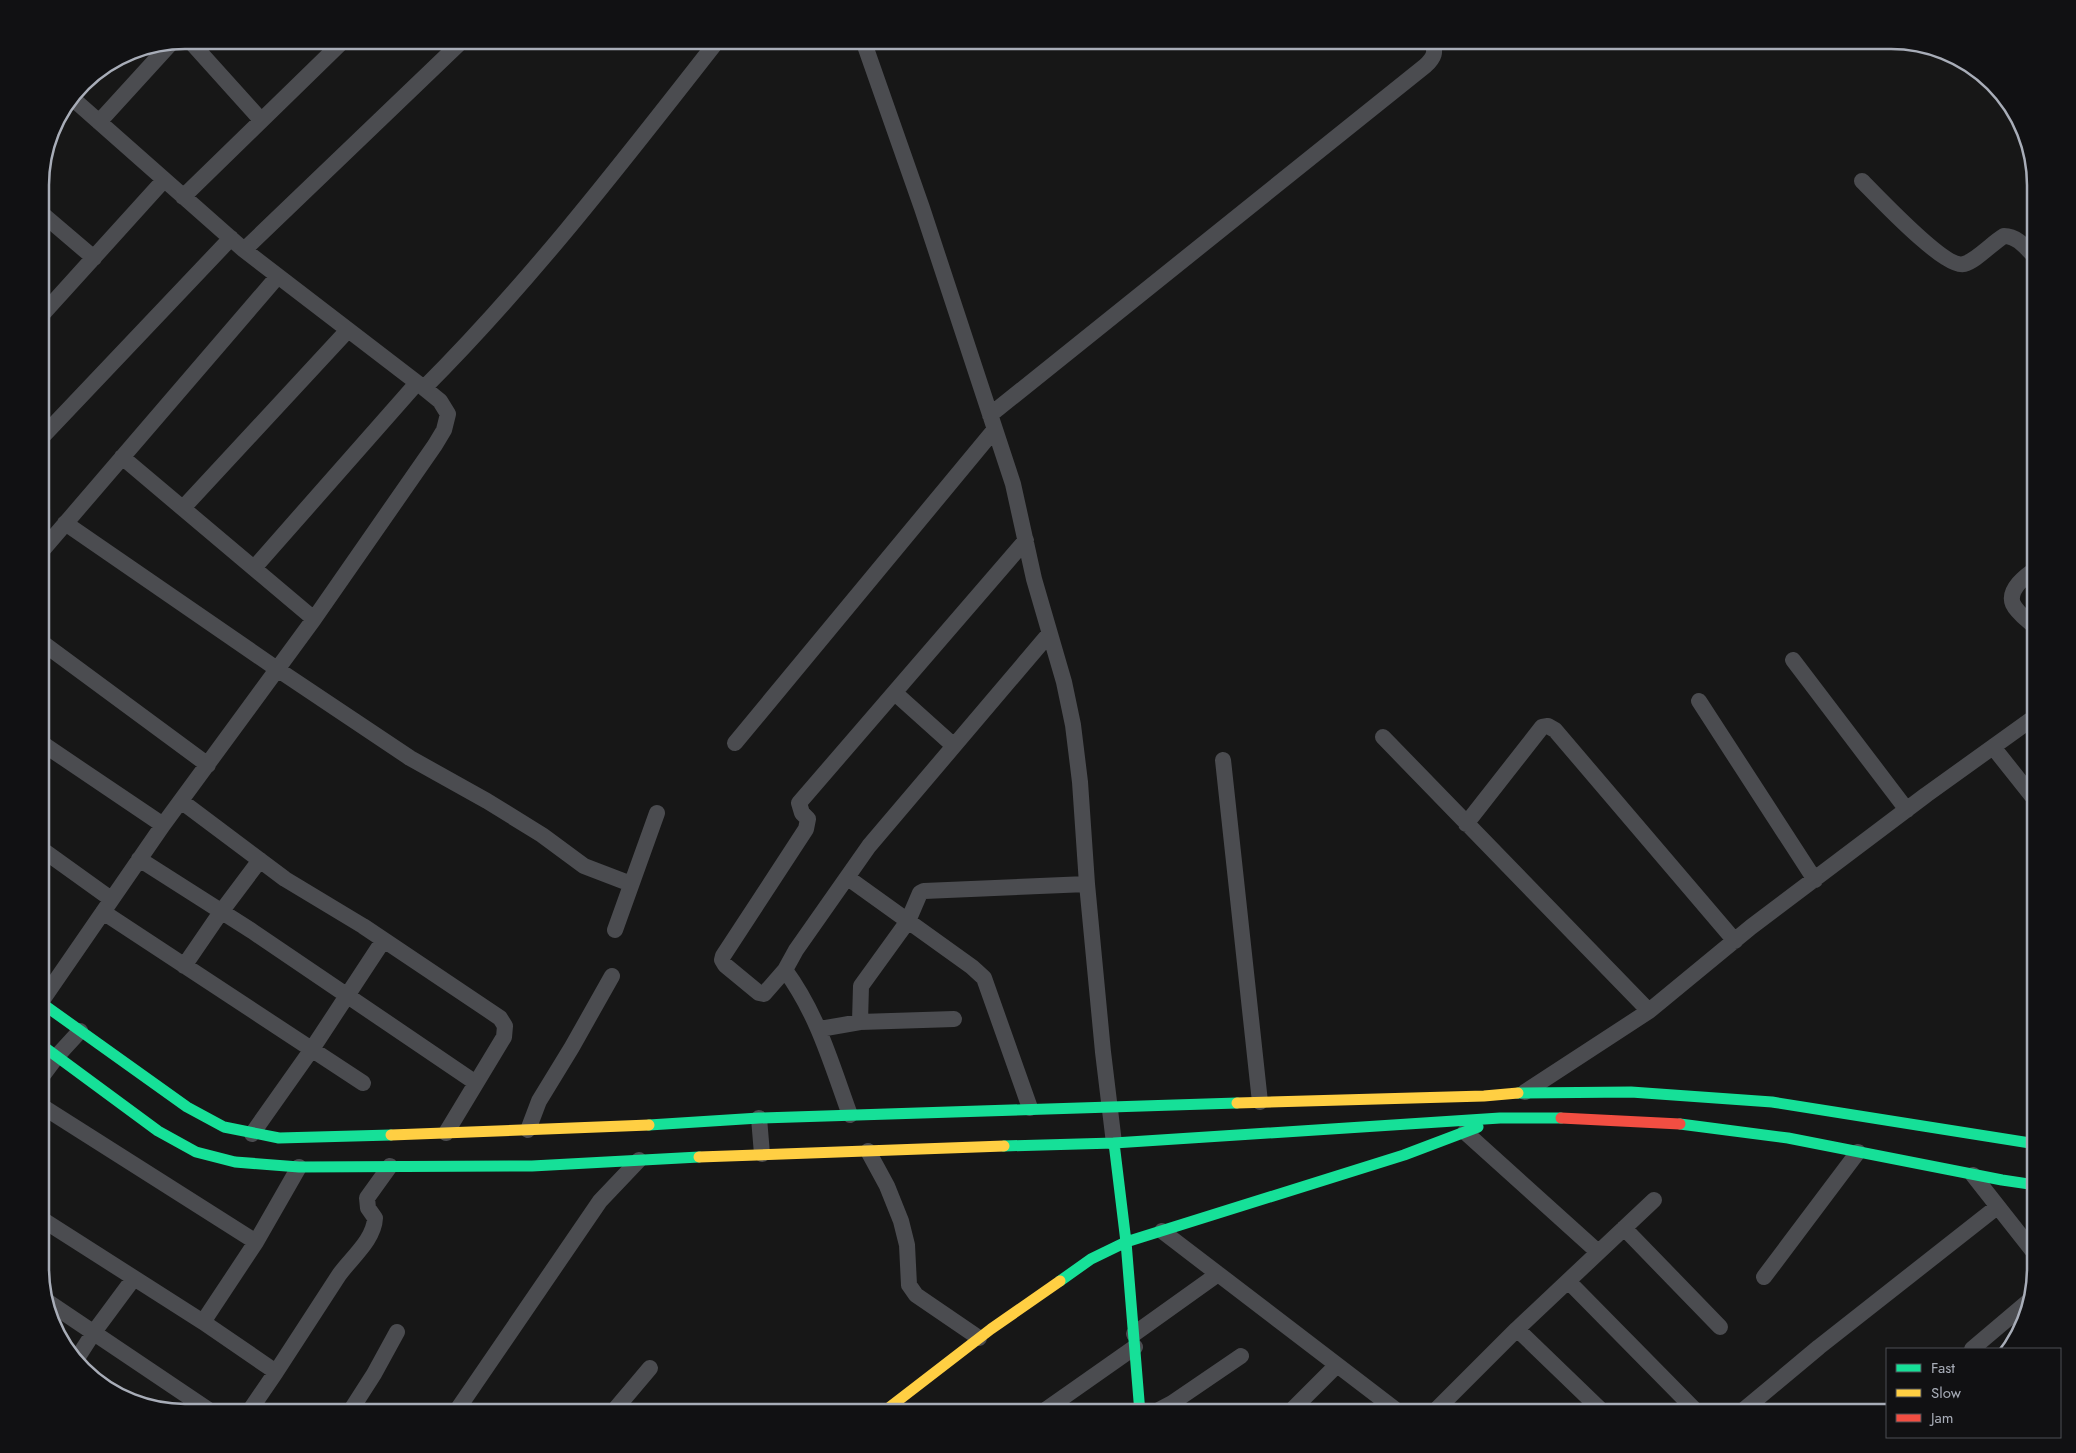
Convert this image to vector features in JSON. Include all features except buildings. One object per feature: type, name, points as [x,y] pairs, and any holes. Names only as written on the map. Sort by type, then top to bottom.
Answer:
[{"type":"street","points":[[197,49],[261,120]]},
{"type":"street","points":[[183,196],[335,49]]},
{"type":"street","points":[[244,250],[454,49]]},
{"type":"street","points":[[254,568],[421,386],[473,340],[577,219],[711,49]]},
{"type":"street","points":[[866,49],[922,208],[1013,484],[1034,579],[1064,682],[1080,782],[1087,884],[1103,1052],[1126,1242],[1139,1404]]},
{"type":"street","points":[[735,743],[993,422],[1425,66],[1432,59],[1435,53],[1434,49]]},
{"type":"street","points":[[99,122],[164,50]]},
{"type":"street","points":[[49,990],[163,825],[314,619],[444,430],[448,414],[440,401],[244,250],[77,102]]},
{"type":"street","points":[[49,307],[164,180]]},
{"type":"street","points":[[1862,181],[1917,235],[1954,264],[1965,264],[2004,236],[2011,236],[2027,249]]},
{"type":"street","points":[[49,220],[94,258]]},
{"type":"street","points":[[49,429],[231,238]]},
{"type":"street","points":[[49,542],[278,276]]},
{"type":"street","points":[[183,508],[348,330]]},
{"type":"street","points":[[122,457],[314,619]]},
{"type":"street","points":[[65,523],[277,670],[410,758],[488,801],[542,835],[584,866],[631,884]]},
{"type":"street","points":[[1026,540],[799,803],[802,814],[808,819],[806,829],[723,956],[722,960],[725,965],[759,993],[764,994],[768,990],[785,970],[796,950],[869,846],[1049,634]]},
{"type":"street","points":[[2027,576],[2017,585],[2012,596],[2013,604],[2027,619]]},
{"type":"street","points":[[49,648],[208,765]]},
{"type":"street","points":[[1793,660],[1907,810]]},
{"type":"street","points":[[895,693],[954,746]]},
{"type":"street","points":[[1699,701],[1815,880]]},
{"type":"street","points":[[894,1404],[979,1338],[1091,1259],[1126,1242],[1404,1156],[1503,1116],[1522,1096],[1649,1012],[1735,941],[1907,810],[2027,722]]},
{"type":"street","points":[[1466,824],[1542,728],[1548,726],[1554,730],[1735,941]]},
{"type":"street","points":[[1382,737],[1649,1012]]},
{"type":"street","points":[[1993,746],[2027,790]]},
{"type":"street","points":[[49,748],[163,825]]},
{"type":"street","points":[[1223,760],[1260,1102]]},
{"type":"street","points":[[181,801],[285,879],[363,926],[500,1018],[505,1026],[504,1037],[446,1133]]},
{"type":"street","points":[[615,930],[657,813]]},
{"type":"street","points":[[49,856],[107,906],[184,966],[363,1083]]},
{"type":"street","points":[[140,859],[476,1083]]},
{"type":"street","points":[[184,966],[260,860]]},
{"type":"street","points":[[848,878],[972,967],[984,978],[1030,1108]]},
{"type":"street","points":[[860,1022],[861,986],[908,921],[917,899],[924,891],[1087,884]]},
{"type":"street","points":[[252,1134],[312,1050],[383,941]]},
{"type":"street","points":[[785,970],[800,992],[820,1030],[850,1114]]},
{"type":"street","points":[[528,1130],[539,1101],[612,976]]},
{"type":"street","points":[[49,1013],[69,1042],[136,1115],[158,1131],[196,1152],[235,1162],[299,1167],[532,1166],[638,1160],[850,1114],[1030,1108],[1113,1126],[1503,1116],[1563,1117],[1684,1124],[1759,1133],[1973,1175],[2027,1184]]},
{"type":"street","points":[[820,1030],[860,1022],[954,1018]]},
{"type":"street","points":[[49,1068],[69,1042]]},
{"type":"street","points":[[49,1043],[69,1042],[224,1127],[279,1138],[654,1125],[760,1135],[868,1151],[1113,1126],[1260,1102],[1631,1092],[1772,1102],[2027,1143]]},
{"type":"street","points":[[49,1111],[256,1242]]},
{"type":"street","points":[[1465,1132],[1598,1252]]},
{"type":"street","points":[[868,1151],[887,1186],[901,1221],[906,1245],[909,1286],[916,1295],[979,1338]]},
{"type":"street","points":[[1764,1277],[1858,1152]]},
{"type":"street","points":[[461,1404],[600,1201],[638,1160]]},
{"type":"street","points":[[254,1404],[340,1273],[369,1235],[375,1218],[368,1208],[367,1198],[390,1166]]},
{"type":"street","points":[[203,1322],[256,1242],[299,1167]]},
{"type":"street","points":[[1973,1175],[2027,1244]]},
{"type":"street","points":[[1442,1404],[1517,1328],[1654,1200]]},
{"type":"street","points":[[1751,1404],[1819,1347],[1997,1207]]},
{"type":"street","points":[[49,1224],[203,1322],[276,1372]]},
{"type":"street","points":[[1624,1228],[1720,1327]]},
{"type":"street","points":[[1162,1231],[1386,1404]]},
{"type":"street","points":[[1052,1404],[1218,1274]]},
{"type":"street","points":[[80,1354],[134,1278]]},
{"type":"street","points":[[1568,1281],[1689,1404]]},
{"type":"street","points":[[54,1306],[200,1404]]},
{"type":"street","points":[[1973,1348],[2022,1307]]},
{"type":"street","points":[[1517,1328],[1595,1404]]},
{"type":"street","points":[[355,1404],[397,1332]]},
{"type":"street","points":[[1170,1404],[1240,1356]]},
{"type":"street","points":[[1298,1404],[1336,1365]]},
{"type":"street","points":[[620,1404],[650,1368]]},
{"type":"traffic: fast","points":[[49,1008],[187,1107],[224,1127],[279,1138],[391,1135]]},
{"type":"traffic: fast","points":[[49,1051],[158,1131],[196,1152],[235,1162],[299,1167],[532,1166],[699,1157]]},
{"type":"traffic: fast","points":[[1518,1093],[1631,1092],[1772,1102],[2027,1143]]},
{"type":"traffic: fast","points":[[649,1125],[759,1118],[1237,1103]]},
{"type":"traffic: fast","points":[[1004,1146],[1114,1143],[1500,1118],[1561,1118]]},
{"type":"traffic: fast","points":[[1680,1124],[1788,1138],[2027,1184]]},
{"type":"traffic: fast","points":[[1060,1281],[1091,1259],[1126,1242],[1404,1155],[1478,1127]]},
{"type":"traffic: fast","points":[[1114,1143],[1126,1242],[1139,1404]]},
{"type":"traffic: slow","points":[[1237,1103],[1484,1096],[1518,1093]]},
{"type":"traffic: slow","points":[[391,1135],[649,1125]]},
{"type":"traffic: slow","points":[[699,1157],[1004,1146]]},
{"type":"traffic: slow","points":[[894,1404],[991,1329],[1060,1281]]},
{"type":"traffic: jam","points":[[1561,1118],[1680,1124]]}]
